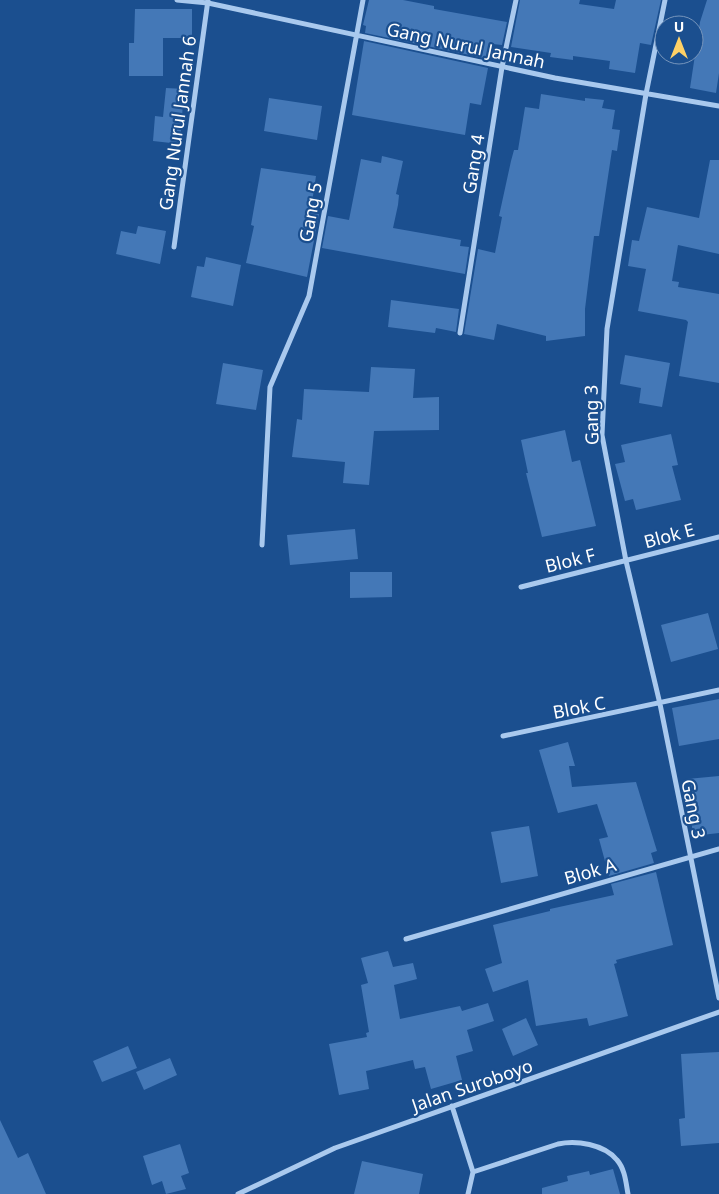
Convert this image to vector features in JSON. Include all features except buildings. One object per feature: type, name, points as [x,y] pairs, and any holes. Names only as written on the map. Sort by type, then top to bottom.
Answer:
[{"type":"street","name":"Gang Nurul Jannah","points":[[177,0],[208,2],[502,67],[719,106]]},
{"type":"street","name":"Gang 5","points":[[262,545],[270,387],[309,296],[355,35],[363,0]]},
{"type":"street","name":"Gang 4","points":[[460,333],[502,67],[516,0]]},
{"type":"street","name":"Gang 3","points":[[665,0],[646,94],[607,329],[602,435],[626,561],[660,704],[689,857],[719,998]]},
{"type":"street","name":"Gang Nurul Jannah 6","points":[[174,247],[208,2]]},
{"type":"street","name":"Blok E","points":[[626,561],[719,537]]},
{"type":"street","name":"Blok F","points":[[521,587],[626,561]]},
{"type":"street","name":"Blok C","points":[[503,736],[719,690]]},
{"type":"street","name":"Blok A","points":[[406,938],[719,849]]},
{"type":"street","name":"Jalan Suroboyo","points":[[238,1194],[335,1148],[719,1012]]},
{"type":"street","points":[[452,1106],[472,1172],[468,1194]]},
{"type":"street","points":[[472,1172],[571,1142],[598,1148],[617,1160],[624,1173],[628,1194]]}]
